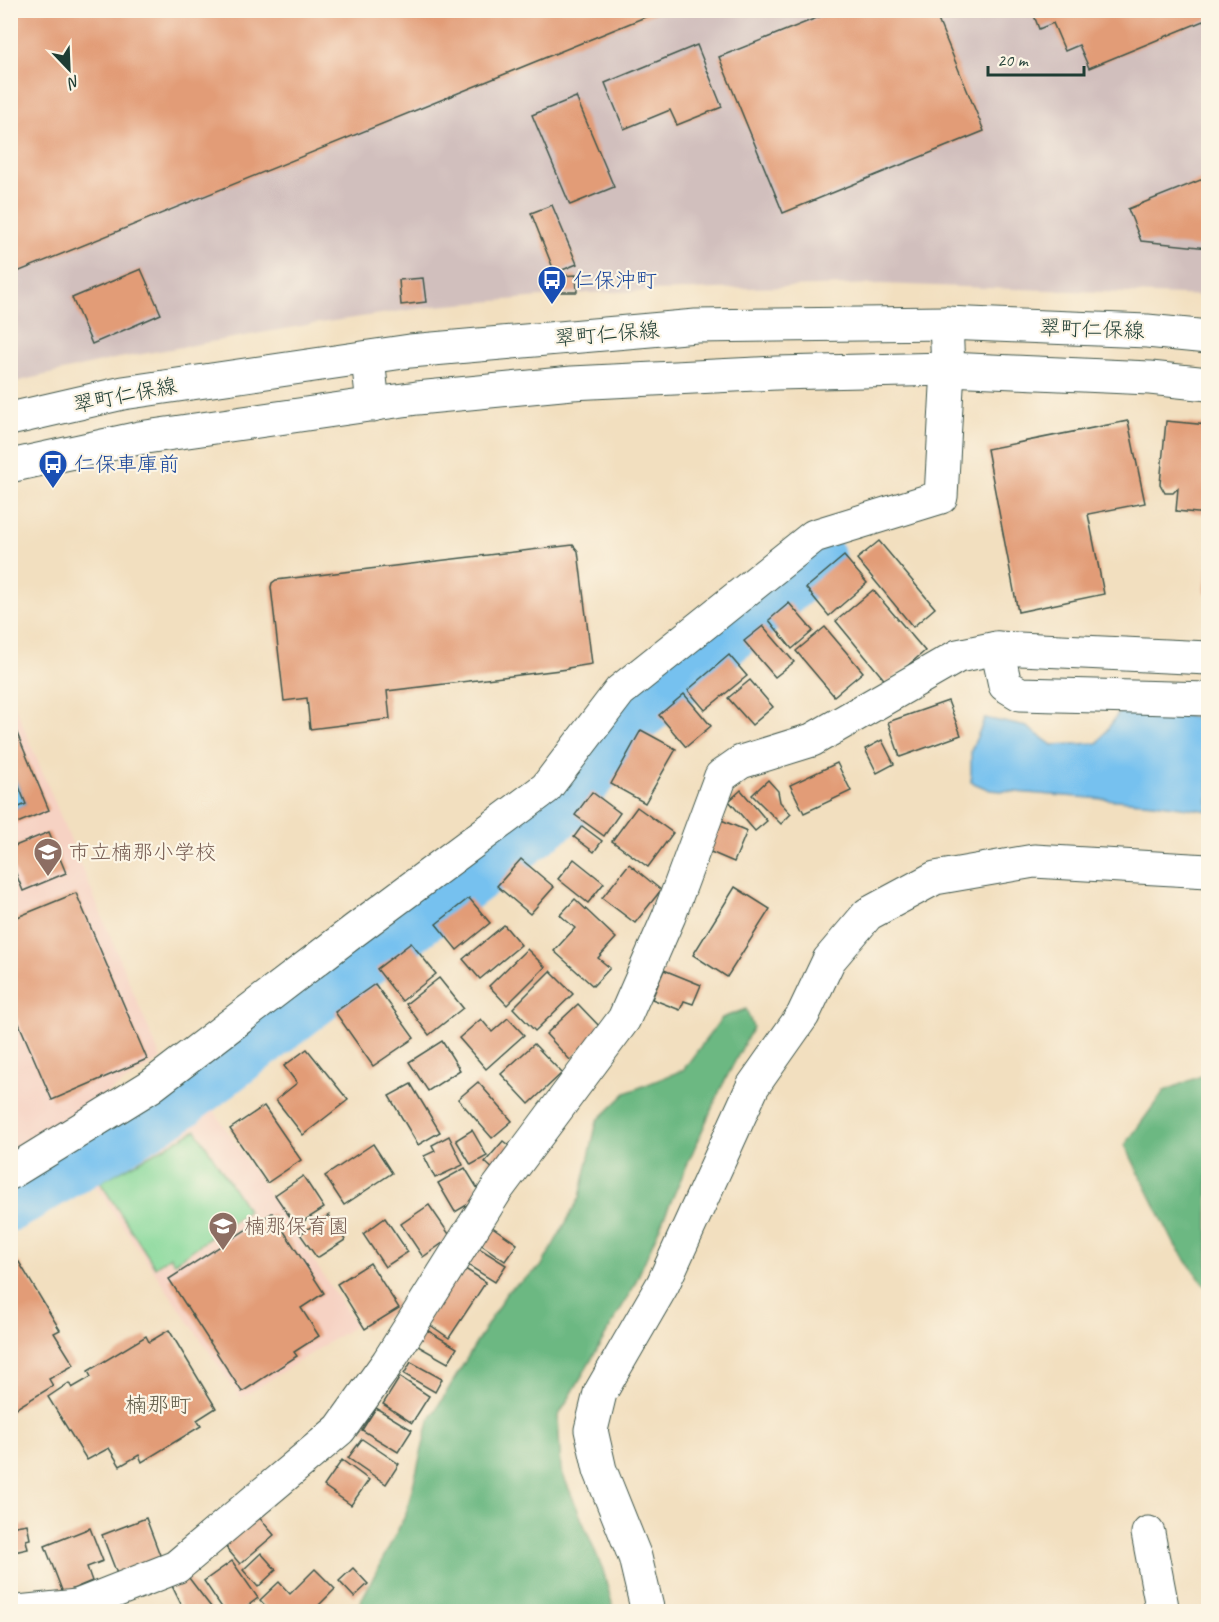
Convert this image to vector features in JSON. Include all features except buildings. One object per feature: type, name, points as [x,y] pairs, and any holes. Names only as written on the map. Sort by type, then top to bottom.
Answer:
[{"type":"street","name":"翠町仁保線","points":[[10,419],[123,393],[410,351],[696,326],[946,323],[1147,331],[1209,337]]},
{"type":"street","points":[[10,1173],[151,1086],[364,922],[546,788],[620,691],[814,536],[941,497],[948,369],[946,323]]},
{"type":"street","points":[[368,358],[373,405]]},
{"type":"street","points":[[10,466],[139,438],[417,398],[572,383],[777,373],[948,369],[1150,378],[1209,384]]},
{"type":"street","points":[[997,648],[1005,685],[1020,694],[1209,699]]},
{"type":"street","points":[[18,1611],[77,1606],[176,1567],[340,1429],[388,1362],[497,1189],[624,1019],[669,916],[721,776],[741,762],[812,740],[958,656],[997,648],[1209,658]]},
{"type":"street","points":[[648,1611],[635,1557],[600,1470],[591,1430],[600,1393],[663,1284],[753,1086],[804,1015],[829,960],[868,914],[936,878],[1034,861],[1209,871]]},
{"type":"street","points":[[1148,1533],[1163,1611]]},
{"type":"shaded area","points":[[10,11],[1208,11],[1208,296],[881,284],[589,293],[436,306],[313,324],[114,359],[11,383]]},
{"type":"shaded area","name":"市立楠那小学校","points":[[10,694],[161,1059],[11,1154],[10,1154]]},
{"type":"shaded area","name":"楠那保育園","points":[[211,1106],[356,1325],[241,1398],[89,1177]]},
{"type":"green space","points":[[746,1009],[753,1027],[720,1090],[633,1288],[558,1417],[561,1470],[603,1570],[614,1611],[358,1611],[406,1514],[429,1421],[507,1292],[541,1267],[580,1197],[597,1121],[626,1093],[683,1070],[722,1018]]},
{"type":"green space","points":[[1208,1073],[1208,1290],[1175,1245],[1125,1145],[1164,1091]]},
{"type":"green space","points":[[196,1130],[248,1211],[174,1263],[170,1256],[155,1267],[100,1182]]},
{"type":"water","points":[[1120,711],[1208,718],[1208,811],[1154,803],[990,790],[971,782],[971,751],[985,718],[1027,727],[1052,745],[1098,743]]},
{"type":"water","points":[[10,767],[26,804],[11,811],[10,811]]},
{"type":"waterway","points":[[10,1203],[173,1106],[559,810],[634,716],[817,559]]},
{"type":"place","name":"仁保沖町","points":[[552,306]]},
{"type":"place","name":"仁保車庫前","points":[[53,490]]},
{"type":"place","name":"市立楠那小学校","points":[[48,878]]},
{"type":"place","name":"楠那保育園","points":[[223,1252]]},
{"type":"district","name":"楠那町","points":[[158,1404]]}]
